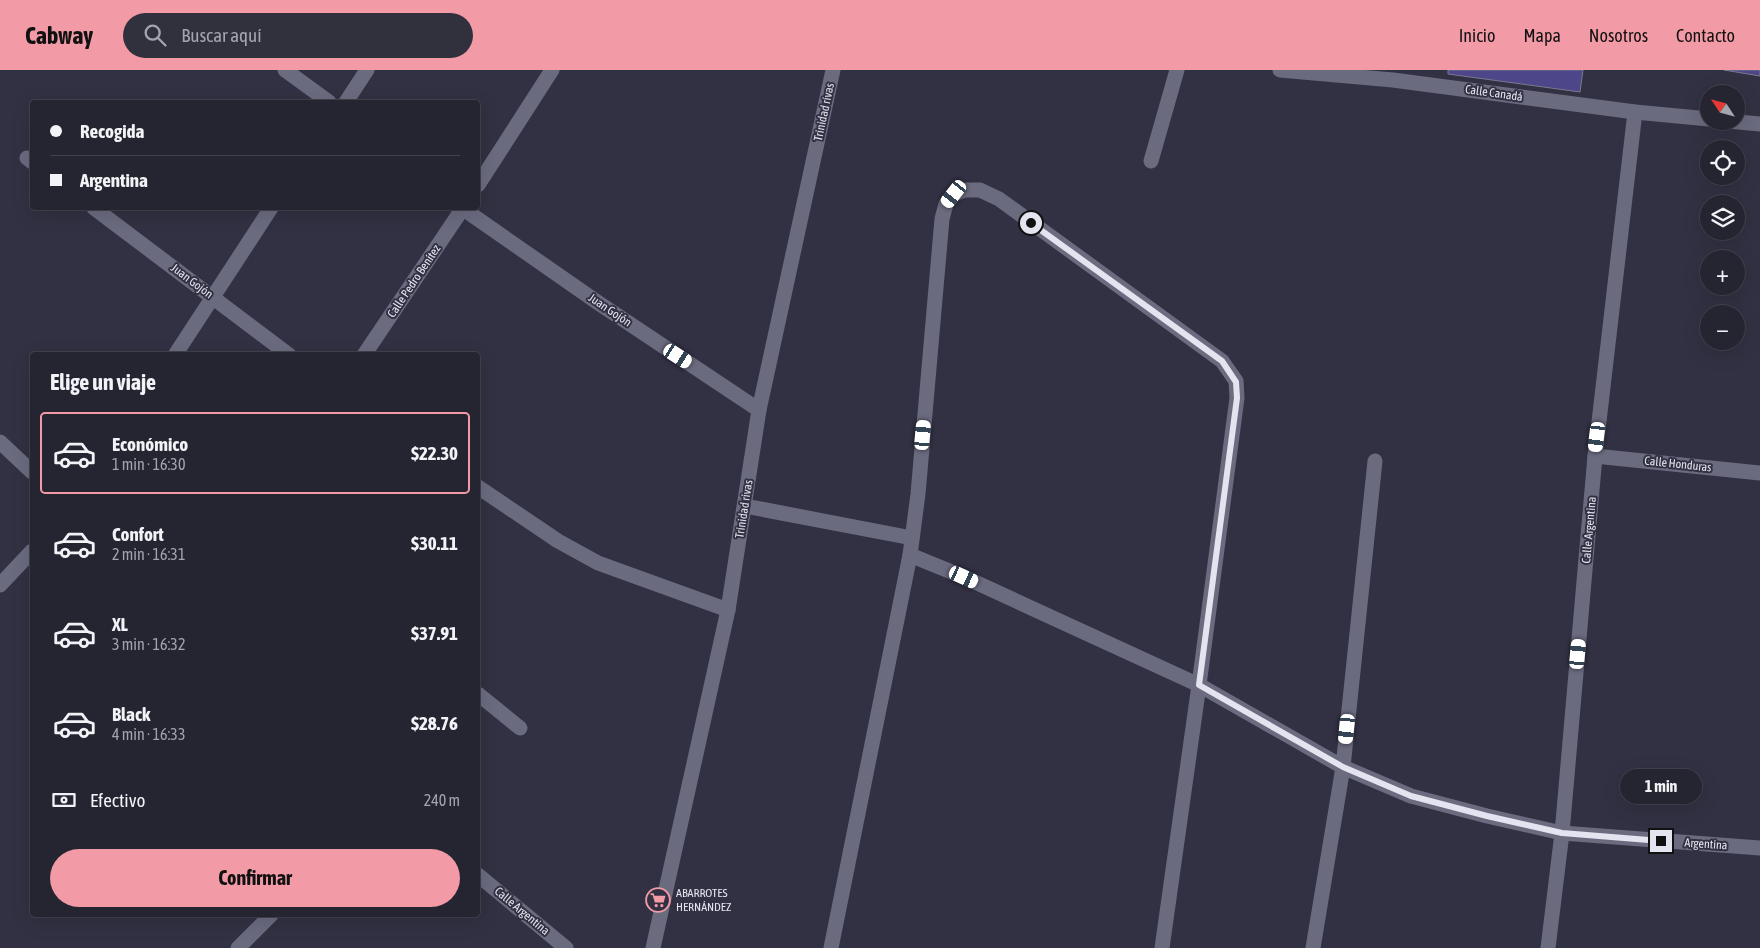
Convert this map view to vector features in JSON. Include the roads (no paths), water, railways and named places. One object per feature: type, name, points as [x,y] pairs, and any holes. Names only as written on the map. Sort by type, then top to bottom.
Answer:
[{"type":"street","points":[[285,70],[326,100]]},
{"type":"street","points":[[347,100],[367,70]]},
{"type":"street","points":[[480,183],[552,70]]},
{"type":"street","name":"Trinidad rivas","points":[[653,948],[728,610],[759,410],[833,70]]},
{"type":"street","points":[[1151,161],[1177,70]]},
{"type":"street","name":"Calle Canadá","points":[[1280,70],[1394,75],[1635,112],[1700,118]]},
{"type":"street","name":"Calle Argentina","points":[[1548,948],[1562,833],[1595,456],[1635,112]]},
{"type":"street","points":[[1745,123],[1760,124]]},
{"type":"street","points":[[831,948],[910,555],[918,494],[942,219],[946,204],[954,194],[965,190],[980,190],[999,200],[1222,361],[1236,382],[1237,398],[1162,948]]},
{"type":"street","name":"Juan Gojón","points":[[97,210],[285,352]]},
{"type":"street","points":[[177,352],[270,210]]},
{"type":"street","name":"Calle Pedro Benítez","points":[[366,352],[462,210]]},
{"type":"street","name":"Juan Gojón","points":[[466,210],[597,302],[759,410]]},
{"type":"street","points":[[0,442],[30,470]]},
{"type":"street","name":"Calle Honduras","points":[[1595,456],[1760,473]]},
{"type":"street","points":[[1313,948],[1343,767],[1375,461]]},
{"type":"street","points":[[480,488],[558,541],[598,563],[728,610]]},
{"type":"street","points":[[745,506],[912,538]]},
{"type":"street","points":[[0,585],[30,553]]},
{"type":"street","name":"Argentina","points":[[910,555],[964,577],[1199,685],[1343,767],[1411,796],[1562,833],[1760,848]]},
{"type":"street","points":[[480,696],[520,728]]},
{"type":"street","name":"Calle Argentina","points":[[480,877],[566,948]]},
{"type":"street","points":[[238,948],[269,917]]},
{"type":"place","name":"ABARROTES HERNÁNDEZ","points":[[658,900]]}]
